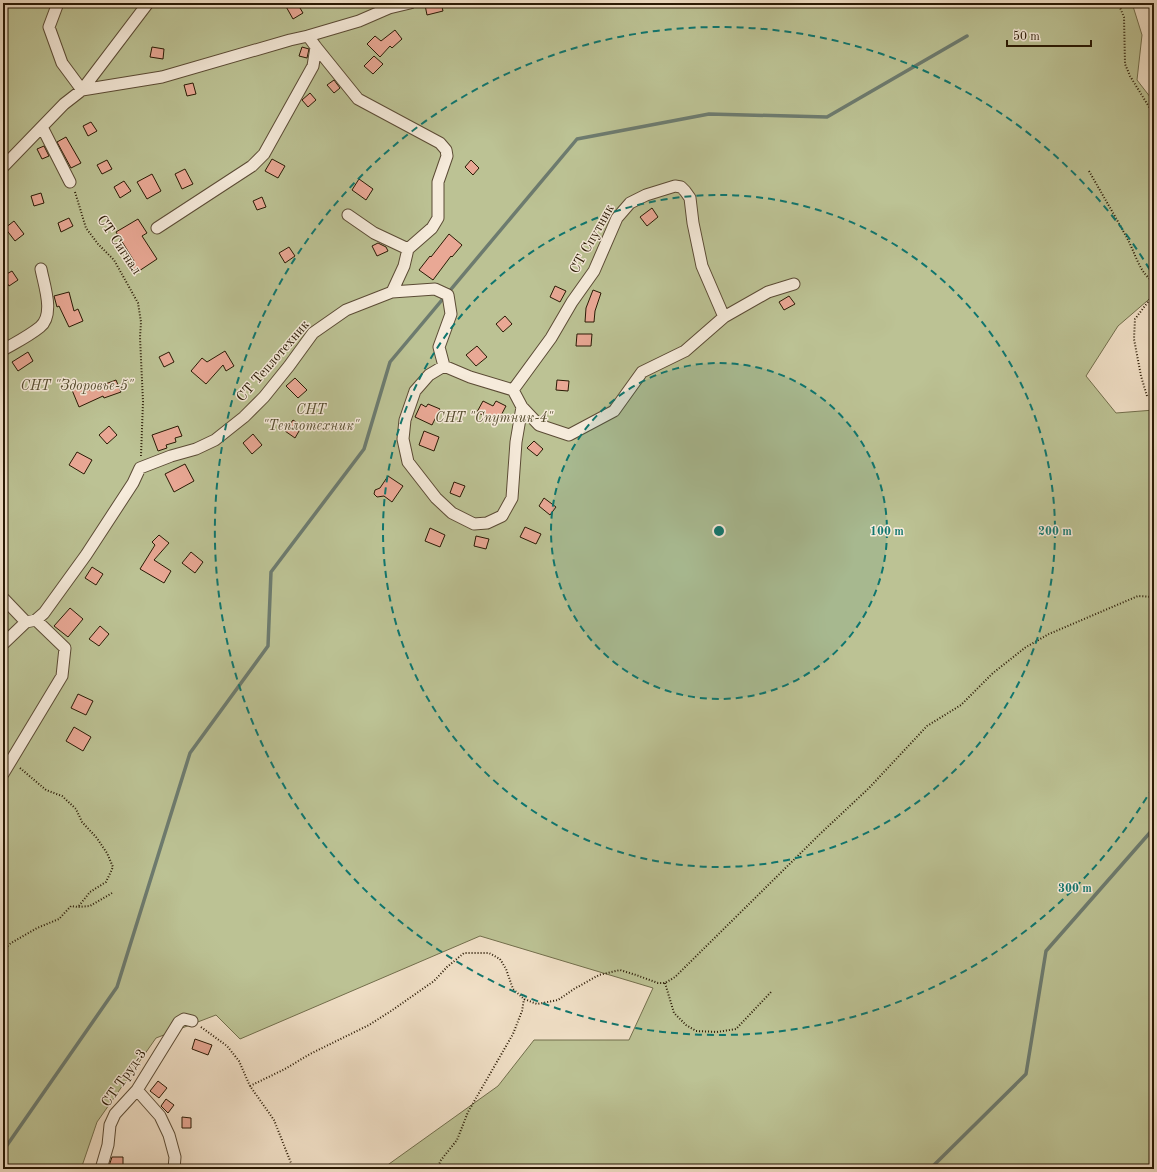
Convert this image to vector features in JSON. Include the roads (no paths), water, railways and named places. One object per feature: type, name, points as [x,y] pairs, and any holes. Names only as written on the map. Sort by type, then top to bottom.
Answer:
[{"type":"street","points":[[58,3],[49,27],[62,63],[82,90]]},
{"type":"street","points":[[3,167],[64,104],[82,90],[148,3]]},
{"type":"street","points":[[82,90],[162,77],[359,21],[389,8],[410,3]]},
{"type":"street","points":[[308,36],[358,99],[440,143],[446,150],[447,156],[438,182],[438,218],[432,228],[408,249],[404,266],[392,292]]},
{"type":"street","points":[[157,228],[252,166],[264,154],[312,66],[316,47]]},
{"type":"street","points":[[42,127],[70,182]]},
{"type":"street","name":"СТ Спутник","points":[[513,390],[551,338],[572,302],[594,271],[617,218],[630,203],[646,194],[675,186],[681,187],[690,198],[693,224],[702,266],[724,317]]},
{"type":"street","points":[[348,215],[374,233],[408,249]]},
{"type":"street","points":[[3,350],[40,327],[45,321],[48,300],[41,269]]},
{"type":"street","points":[[522,407],[516,442],[512,498],[502,516],[487,523],[474,524],[452,513],[436,498],[408,462],[403,440],[405,420],[415,391],[429,375],[444,366],[470,377],[513,390],[522,407],[539,425],[569,435],[614,411],[642,372],[685,351],[724,317],[768,292],[794,284]]},
{"type":"street","name":"СТ Теплотехник","points":[[31,621],[44,613],[86,555],[133,483],[140,468],[171,456],[196,449],[215,440],[244,417],[264,397],[314,333],[346,310],[392,292],[435,289],[448,295],[451,314],[439,347],[444,366]]},
{"type":"street","points":[[3,598],[65,648],[62,676],[5,770]]},
{"type":"street","points":[[3,644],[31,621]]},
{"type":"street","name":"СТ Труд-3","points":[[101,1169],[108,1145],[110,1126],[115,1114],[137,1090],[179,1022],[184,1019],[192,1021]]},
{"type":"street","points":[[137,1090],[160,1116],[169,1135],[175,1157],[174,1169]]},
{"type":"waterway","points":[[3,1151],[117,987],[190,753],[268,646],[271,572],[364,449],[390,362],[577,139],[709,114],[827,117],[967,36]]},
{"type":"waterway","points":[[930,1169],[1026,1074],[1046,951],[1154,828]]},
{"type":"park label","name":"СНТ \"Здоровье-5\"","points":[[77,386]]},
{"type":"park label","name":"СНТ \"Теплотехник\"","points":[[311,418]]},
{"type":"park label","name":"СНТ \"Спутник-4\"","points":[[494,418]]}]
